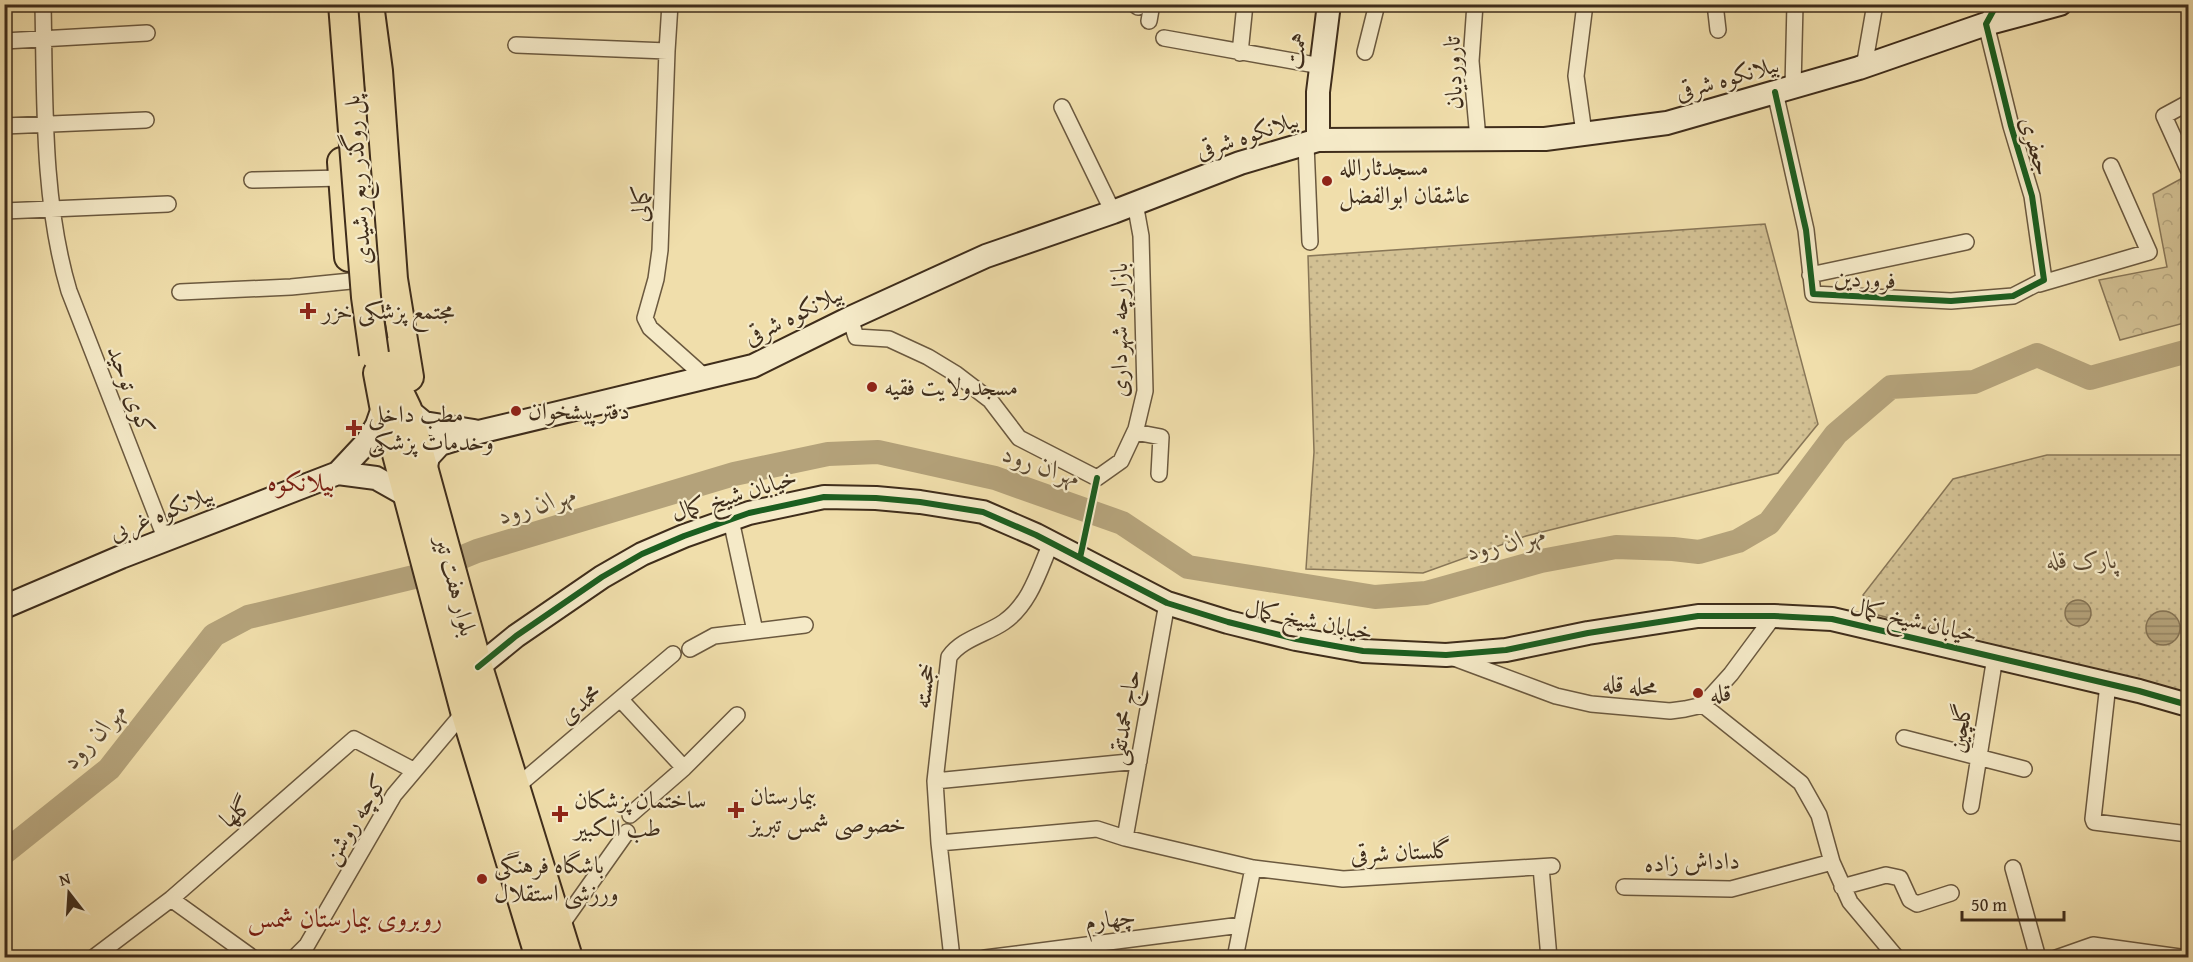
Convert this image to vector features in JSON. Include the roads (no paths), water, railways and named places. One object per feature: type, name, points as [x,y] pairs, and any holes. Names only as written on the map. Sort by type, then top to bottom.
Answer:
[{"type":"highway","points":[[330,4],[351,281],[356,319],[366,366],[391,402],[411,388],[393,279],[378,71],[369,4]]},
{"type":"highway","name":"پل روگذر ربع رشیدی","points":[[343,4],[366,297],[381,353]]},
{"type":"highway","name":"پل روگذر ربع رشیدی","points":[[357,4],[369,139],[381,353]]},
{"type":"highway","points":[[340,132],[350,119],[361,115],[374,120],[383,130]]},
{"type":"highway","name":"بلوار هفت تیر","points":[[381,353],[408,496],[430,535]]},
{"type":"highway","name":"بلوار هفت تیر","points":[[391,402],[425,471],[430,535],[447,597],[465,711],[540,957]]},
{"type":"highway","name":"بلوار هفت تیر","points":[[447,597],[478,667],[568,957]]},
{"type":"street","name":"کوی توحید","points":[[43,4],[45,124],[58,256],[73,302],[166,540]]},
{"type":"street","name":"کمالی","points":[[670,4],[660,250],[656,279],[645,318],[650,328],[706,378]]},
{"type":"street","points":[[1240,53],[1245,4]]},
{"type":"street","name":"همت","points":[[1312,142],[1329,4]]},
{"type":"street","points":[[1365,52],[1377,4]]},
{"type":"street","name":"تاروردیان","points":[[1475,4],[1471,61],[1478,139]]},
{"type":"street","points":[[1584,134],[1576,76],[1585,4]]},
{"type":"street","points":[[1715,4],[1718,30]]},
{"type":"street","points":[[1784,90],[1795,4]]},
{"type":"street","points":[[1864,67],[1875,4]]},
{"type":"street","points":[[1986,24],[1997,4]]},
{"type":"street","name":"بیلانکوه شرقی","points":[[425,471],[428,457],[440,444],[479,432],[753,366],[850,318],[986,256],[1113,212],[1240,163],[1312,142],[1545,138],[1667,123],[1864,67],[1986,24],[2060,4]]},
{"type":"street","points":[[1141,5],[1149,21]]},
{"type":"street","name":"جعفری","points":[[1986,24],[2011,126],[2032,196],[2042,282]]},
{"type":"street","points":[[4,41],[147,33]]},
{"type":"street","points":[[1164,38],[1321,66]]},
{"type":"street","points":[[516,45],[667,51]]},
{"type":"street","name":"فروردین","points":[[1784,90],[1806,230],[1813,294],[1951,301],[2013,296],[2042,282]]},
{"type":"street","points":[[2188,103],[2164,116],[2188,169]]},
{"type":"street","points":[[1062,107],[1113,212]]},
{"type":"street","points":[[4,126],[146,120]]},
{"type":"street","points":[[1310,242],[1312,142]]},
{"type":"street","points":[[2042,282],[2149,252],[2111,166]]},
{"type":"street","points":[[252,180],[343,178]]},
{"type":"street","name":"بازارچه شهرداری","points":[[850,318],[856,337],[889,339],[947,368],[990,400],[1019,438],[1097,478],[1121,461],[1135,432],[1145,392],[1141,236],[1136,203]]},
{"type":"street","points":[[4,211],[168,204]]},
{"type":"street","points":[[1810,275],[1966,242]]},
{"type":"street","points":[[180,292],[351,281]]},
{"type":"street","name":"بیلانکوه شرقی","points":[[391,402],[424,423],[479,432]]},
{"type":"street","name":"بیلانکوه غربی","points":[[4,607],[166,540],[338,473],[368,442],[391,402]]},
{"type":"street","points":[[1135,432],[1161,437],[1159,474]]},
{"type":"street","name":"بیلانکوه غربی","points":[[338,473],[376,478],[408,496]]},
{"type":"street","name":"خیابان شیخ کمال","points":[[478,667],[558,606],[642,554],[684,536],[749,513],[824,497],[876,498],[983,512],[1051,543],[1167,603],[1227,622],[1296,639],[1363,651],[1446,655],[1506,650],[1588,633],[1698,616],[1832,619],[2188,705]]},
{"type":"street","points":[[731,520],[755,631]]},
{"type":"street","name":"خجسته","points":[[952,957],[939,843],[935,781],[949,657],[954,650],[1006,621],[1026,600],[1051,543]]},
{"type":"street","name":"حاج محمدتقی","points":[[1125,838],[1167,603]]},
{"type":"street","points":[[1774,616],[1731,674],[1703,705],[1801,783],[1819,815],[1832,862],[1850,902],[1897,957]]},
{"type":"street","points":[[690,650],[714,636],[805,625]]},
{"type":"street","name":"محمدی","points":[[516,788],[673,654]]},
{"type":"street","name":"محله قله","points":[[1446,655],[1556,696],[1591,704],[1670,711],[1703,705]]},
{"type":"street","name":"گلچین","points":[[1971,806],[1995,657]]},
{"type":"street","points":[[2108,684],[2094,822],[2188,834]]},
{"type":"street","points":[[621,700],[684,768]]},
{"type":"street","name":"کوچه روشن","points":[[294,957],[308,945],[394,795],[465,711]]},
{"type":"street","points":[[630,815],[684,768],[737,715]]},
{"type":"street","points":[[1904,738],[2024,769]]},
{"type":"street","name":"گلها","points":[[93,957],[171,899],[354,739],[413,770]]},
{"type":"street","points":[[935,781],[1139,760]]},
{"type":"street","name":"گلستان شرقی","points":[[939,843],[1097,829],[1125,838],[1253,868],[1343,879],[1546,867],[1549,957]]},
{"type":"street","points":[[559,928],[627,832]]},
{"type":"street","name":"داداش زاده","points":[[1624,887],[1731,888],[1832,862]]},
{"type":"street","points":[[1235,957],[1253,868]]},
{"type":"street","points":[[2013,868],[2038,957]]},
{"type":"street","points":[[1842,887],[1886,875],[1900,878],[1910,900],[1917,904],[1951,893]]},
{"type":"street","points":[[171,899],[253,957]]},
{"type":"street","name":"چهارم","points":[[985,957],[1241,925]]},
{"type":"street","points":[[2056,957],[2093,945],[2187,957]]},
{"type":"waterway","name":"مهران رود","points":[[4,853],[109,769],[214,635],[248,617],[414,577],[477,551],[734,474],[828,454],[878,452],[995,478],[1122,523],[1188,567],[1375,597],[1426,593],[1541,561],[1616,547],[1699,552],[1738,541],[1769,523],[1836,434],[1891,387],[1974,382],[2037,355],[2090,378],[2188,351]]},
{"type":"place","name":"مسجدثارالله عاشقان ابوالفضل","points":[[1327,181]]},
{"type":"place","name":"مجتمع پزشکی خزر","points":[[308,311]]},
{"type":"place","name":"مسجدولایت فقیه","points":[[872,387]]},
{"type":"place","name":"دفترپیشخوان","points":[[516,411]]},
{"type":"place","name":"مطب داخلی وخدمات پزشکی","points":[[354,428]]},
{"type":"place","name":"قله","points":[[1698,693]]},
{"type":"place","name":"بیمارستان خصوصی شمس تبریز","points":[[736,810]]},
{"type":"place","name":"ساختمان پزشکان طب الکبیر","points":[[560,814]]},
{"type":"place","name":"باشگاه فرهنگی ورزشی استقلال","points":[[482,879]]},
{"type":"district","name":"بیلانکوه","points":[[301,482]]},
{"type":"district","name":"روبروی بیمارستان شمس","points":[[345,918]]},
{"type":"park label","name":"پارک قله","points":[[2082,560]]}]
